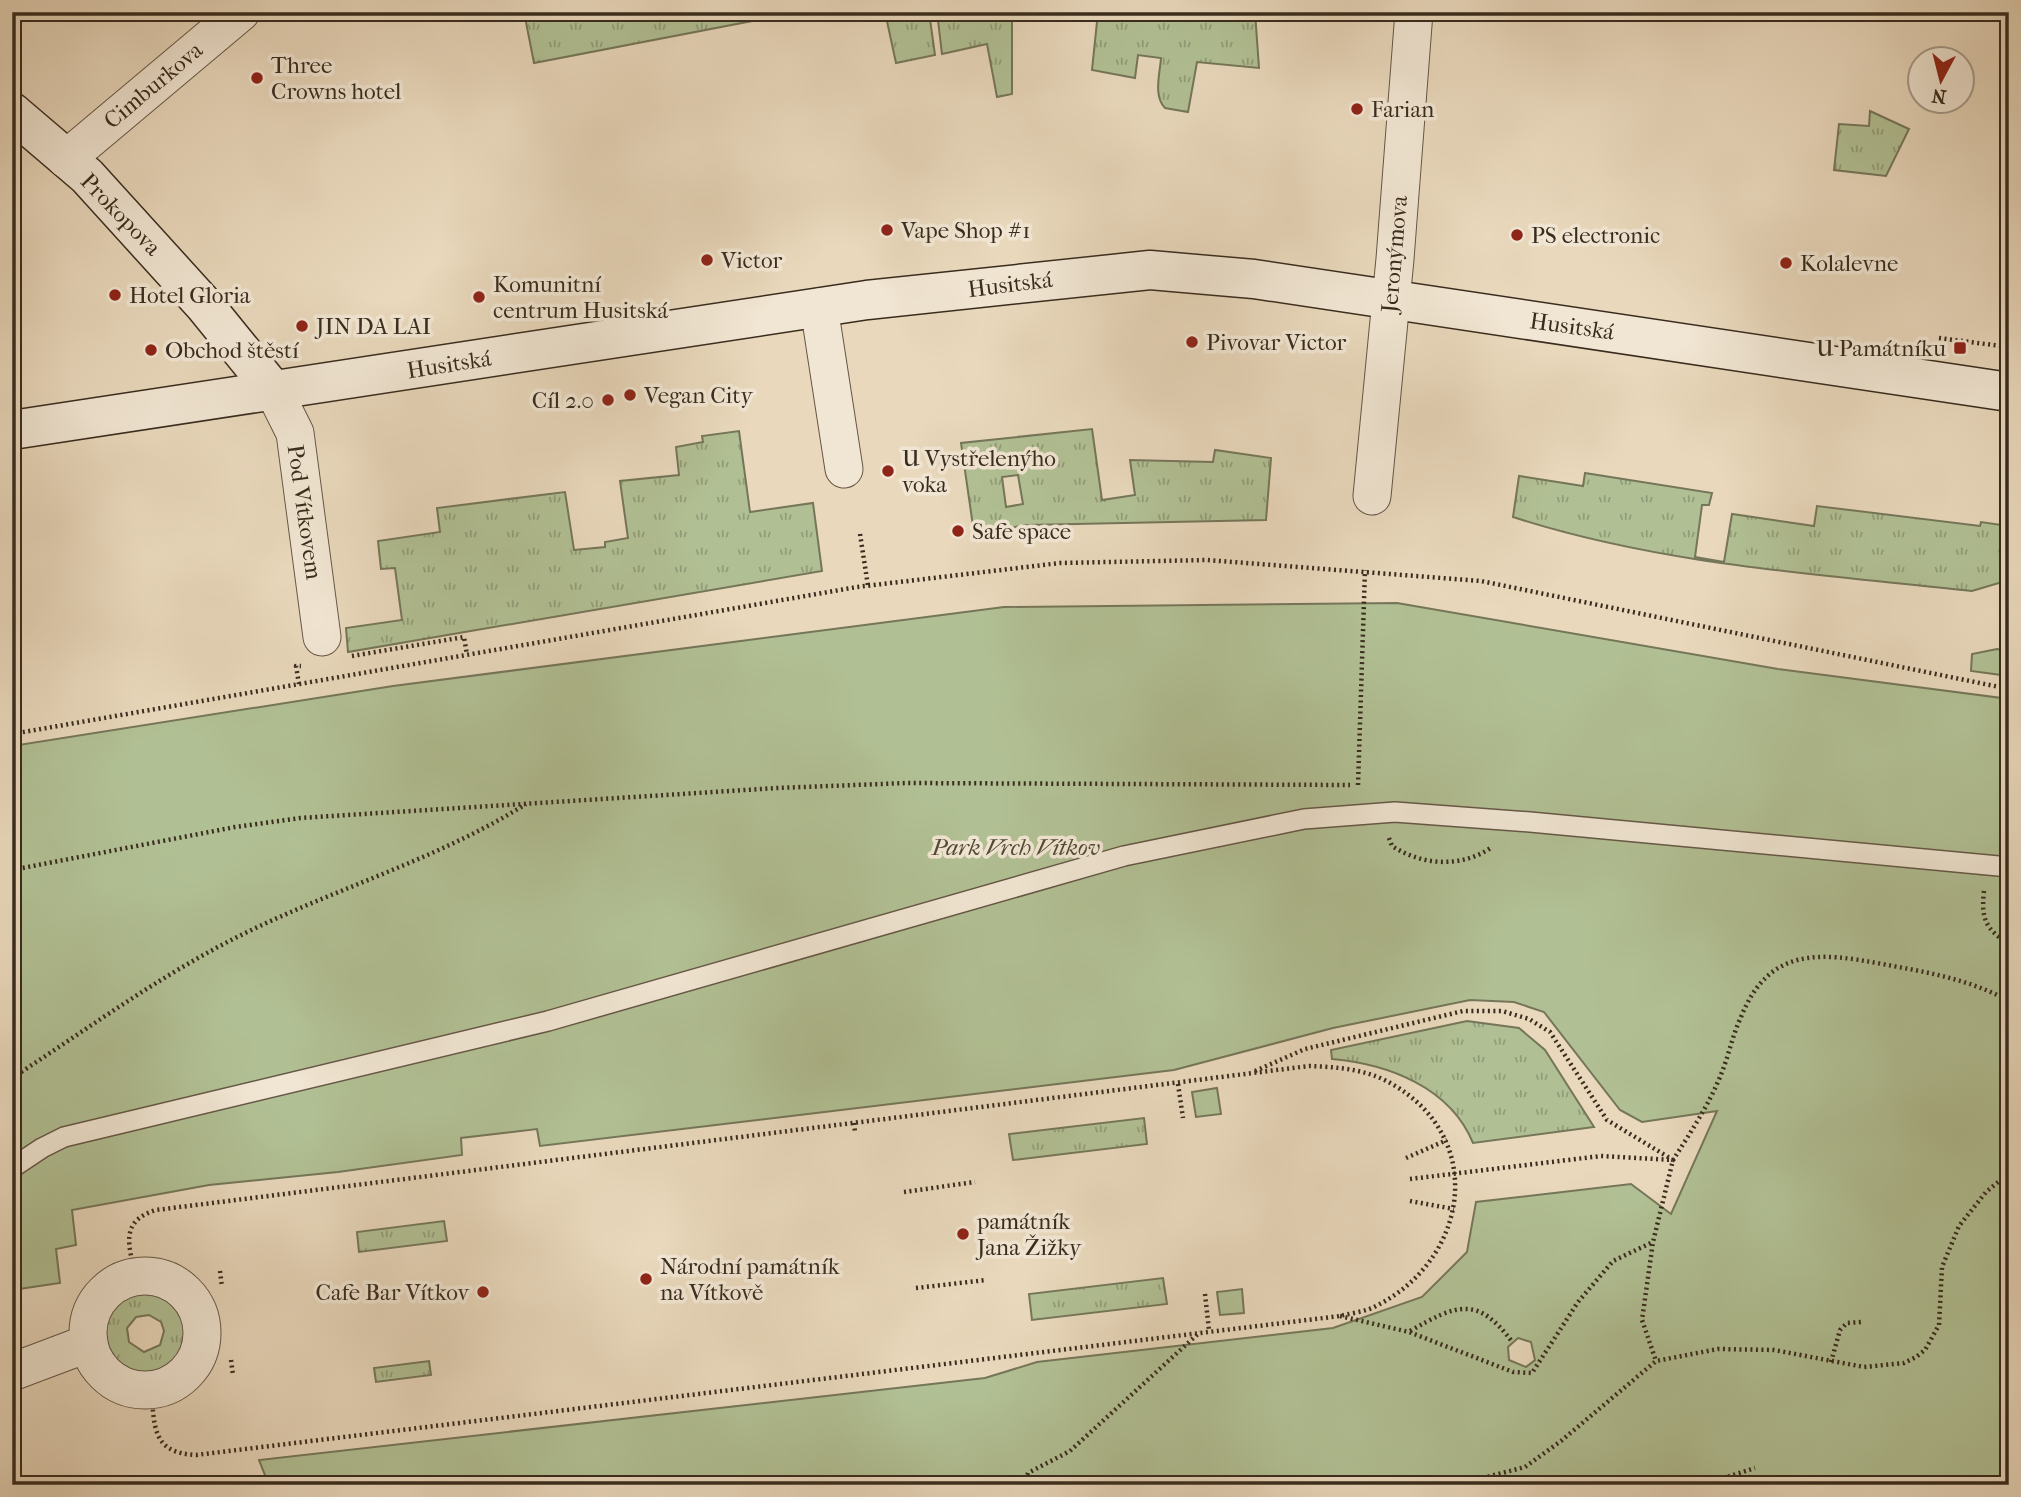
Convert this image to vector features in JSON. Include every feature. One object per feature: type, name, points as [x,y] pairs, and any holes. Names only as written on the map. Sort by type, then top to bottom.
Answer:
[{"type":"main road","name":"Prokopova","points":[[12,111],[87,176],[170,267],[274,391]]},
{"type":"main road","name":"Husitská","points":[[12,430],[819,307],[1150,270],[1203,273],[1391,299],[2009,392]]},
{"type":"street","name":"Cimburkova","points":[[66,159],[241,12]]},
{"type":"street","name":"Jeronýmova","points":[[1372,496],[1391,299],[1413,12]]},
{"type":"street","points":[[819,307],[844,469]]},
{"type":"street","name":"Pod Vítkovem","points":[[274,391],[295,433],[323,637]]},
{"type":"street","points":[[153,1276],[178,1287],[197,1307],[202,1325],[202,1343],[190,1367],[169,1385],[151,1390],[118,1383],[104,1373],[89,1343],[88,1325],[103,1293],[118,1283],[135,1277],[153,1276]]},
{"type":"street","points":[[12,1372],[89,1343]]},
{"type":"lane","points":[[12,1168],[64,1137],[548,1021],[1124,856],[1304,820],[1352,813],[1408,813],[2009,867]]},
{"type":"path","points":[[1939,338],[2009,347]]},
{"type":"path","points":[[860,534],[869,586]]},
{"type":"path","points":[[12,734],[869,586],[1060,563],[1207,560],[1365,570],[1481,581],[2009,689]]},
{"type":"path","points":[[1358,785],[1365,570]]},
{"type":"path","points":[[323,637],[326,661],[464,637],[467,655]]},
{"type":"path","points":[[296,667],[299,684]]},
{"type":"path","points":[[12,870],[235,827],[300,818],[908,783],[1371,786]]},
{"type":"path","points":[[12,1078],[218,947],[309,904],[448,848],[485,830],[527,804]]},
{"type":"path","points":[[1387,833],[1392,846],[1410,858],[1423,860],[1453,862],[1476,858],[1495,846]]},
{"type":"path","points":[[1987,866],[1983,921],[1992,934],[2009,944]]},
{"type":"path","points":[[1656,1361],[1642,1320],[1653,1242],[1674,1160],[1721,1073],[1741,1015],[1758,984],[1785,962],[1812,955],[1845,957],[1946,976],[2009,1001]]},
{"type":"path","points":[[1248,1075],[1305,1049],[1463,1011],[1502,1011],[1529,1019],[1550,1032],[1607,1120],[1674,1160]]},
{"type":"path","points":[[135,1277],[129,1230],[134,1221],[156,1210],[1309,1066],[1334,1067],[1378,1077],[1394,1084],[1425,1110],[1447,1140],[1455,1173],[1454,1209],[1439,1250],[1425,1270],[1374,1308],[1340,1316],[196,1455],[171,1452],[162,1444],[156,1433],[151,1390]]},
{"type":"path","points":[[1178,1084],[1183,1118]]},
{"type":"path","points":[[854,1124],[855,1132]]},
{"type":"path","points":[[1406,1158],[1447,1140]]},
{"type":"path","points":[[1410,1179],[1601,1156],[1674,1160]]},
{"type":"path","points":[[1456,1485],[1525,1467],[1561,1441],[1656,1361],[1718,1349],[1751,1349],[1774,1350],[1864,1367],[1904,1363],[1925,1350],[1939,1325],[1942,1267],[1954,1238],[1986,1192],[2009,1173]]},
{"type":"path","points":[[905,1192],[975,1182]]},
{"type":"path","points":[[1410,1201],[1454,1209]]},
{"type":"path","points":[[1340,1316],[1409,1332],[1513,1372],[1532,1373],[1557,1338],[1577,1302],[1613,1261],[1653,1242]]},
{"type":"path","points":[[220,1271],[222,1287]]},
{"type":"path","points":[[916,1288],[986,1280]]},
{"type":"path","points":[[1205,1294],[1209,1330]]},
{"type":"path","points":[[1409,1332],[1451,1309],[1471,1307],[1497,1322],[1513,1343]]},
{"type":"path","points":[[1831,1362],[1840,1330],[1847,1323],[1861,1322]]},
{"type":"path","points":[[1024,1485],[1028,1473],[1070,1451],[1201,1331]]},
{"type":"path","points":[[231,1360],[233,1375]]},
{"type":"path","points":[[1702,1485],[1755,1468]]},
{"type":"green space","points":[[524,12],[744,12],[752,21],[534,63]]},
{"type":"green space","points":[[885,12],[929,12],[935,55],[896,63]]},
{"type":"green space","points":[[937,12],[942,20],[1012,19],[1012,94],[997,97],[987,44],[942,54]]},
{"type":"green space","points":[[1098,12],[1255,12],[1259,68],[1197,62],[1188,112],[1165,108],[1158,91],[1161,58],[1138,55],[1135,78],[1092,70]]},
{"type":"green space","points":[[1870,111],[1909,129],[1886,176],[1834,170],[1839,124],[1869,126]]},
{"type":"green space","points":[[1092,429],[1102,500],[1135,495],[1130,460],[1213,462],[1215,450],[1271,458],[1266,520],[1028,525],[974,533],[961,443]],"holes":[[[1018,475],[1023,504],[1006,507],[1002,477]]]},
{"type":"green space","points":[[739,431],[750,512],[813,503],[822,571],[348,652],[346,628],[402,620],[395,568],[381,569],[378,541],[440,532],[437,508],[565,492],[574,550],[605,547],[605,542],[628,538],[620,481],[679,475],[676,447],[703,442],[702,436]]},
{"type":"green space","points":[[1585,473],[1712,493],[1709,505],[1702,505],[1695,557],[1724,562],[1732,514],[1814,526],[1817,506],[1980,526],[1981,522],[2009,526],[2009,580],[1972,591],[1740,566],[1626,546],[1513,517],[1519,476],[1583,486]]},
{"type":"green space","name":"Park Vrch Vítkov","points":[[1397,603],[1778,669],[2009,699],[2009,1485],[269,1485],[259,1460],[985,1378],[1037,1362],[1333,1328],[1422,1297],[1467,1252],[1476,1202],[1631,1184],[1671,1214],[1717,1111],[1642,1122],[1620,1110],[1544,1012],[1514,1002],[1470,1000],[1333,1028],[1174,1070],[540,1146],[537,1129],[461,1138],[462,1155],[338,1172],[209,1185],[72,1210],[76,1245],[56,1249],[60,1283],[12,1290],[12,746],[393,686],[1004,607]],"holes":[[[1518,1338],[1531,1342],[1535,1360],[1526,1367],[1509,1360],[1508,1347]]]},
{"type":"green space","points":[[1997,649],[2009,651],[2009,676],[1971,671],[1972,654]]},
{"type":"green space","points":[[1467,1021],[1519,1028],[1545,1050],[1594,1127],[1473,1143],[1463,1124],[1449,1107],[1415,1082],[1374,1066],[1332,1059],[1331,1050]]},
{"type":"green space","points":[[1217,1088],[1221,1114],[1196,1117],[1192,1092]]},
{"type":"green space","points":[[1144,1118],[1147,1144],[1013,1160],[1009,1134]]},
{"type":"green space","points":[[444,1221],[447,1241],[359,1252],[357,1232]]},
{"type":"green space","points":[[1163,1278],[1167,1304],[1032,1320],[1029,1294]]},
{"type":"green space","points":[[1242,1289],[1244,1313],[1220,1315],[1217,1292]]},
{"type":"green space","points":[[149,1291],[170,1301],[183,1317],[187,1327],[184,1348],[178,1359],[160,1374],[141,1375],[124,1367],[111,1351],[104,1333],[107,1314],[121,1299]],"holes":[[[149,1315],[161,1322],[164,1331],[160,1345],[144,1352],[129,1342],[127,1328],[136,1317]]]},
{"type":"green space","points":[[429,1361],[431,1375],[376,1382],[374,1368]]},
{"type":"place","name":"Three Crowns hotel","points":[[257,78]]},
{"type":"place","name":"Farian","points":[[1357,109]]},
{"type":"place","name":"Vape Shop #1","points":[[887,230]]},
{"type":"place","name":"PS electronic","points":[[1517,235]]},
{"type":"place","name":"Victor","points":[[707,260]]},
{"type":"place","name":"Kolalevne","points":[[1786,263]]},
{"type":"place","name":"Hotel Gloria","points":[[115,295]]},
{"type":"place","name":"Komunitní centrum Husitská","points":[[479,297]]},
{"type":"place","name":"JIN DA LAI","points":[[302,326]]},
{"type":"place","name":"Pivovar Victor","points":[[1192,342]]},
{"type":"place","name":"U Památníku","points":[[1960,348]]},
{"type":"place","name":"Obchod štěstí","points":[[151,350]]},
{"type":"place","name":"Vegan City","points":[[630,395]]},
{"type":"place","name":"Cíl 2.0","points":[[608,400]]},
{"type":"place","name":"U Vystřelenýho voka","points":[[888,471]]},
{"type":"place","name":"Safe space","points":[[958,531]]},
{"type":"place","name":"památník Jana Žižky","points":[[963,1234]]},
{"type":"place","name":"Národní památník na Vítkově","points":[[646,1279]]},
{"type":"place","name":"Cafe Bar Vítkov","points":[[483,1292]]}]
